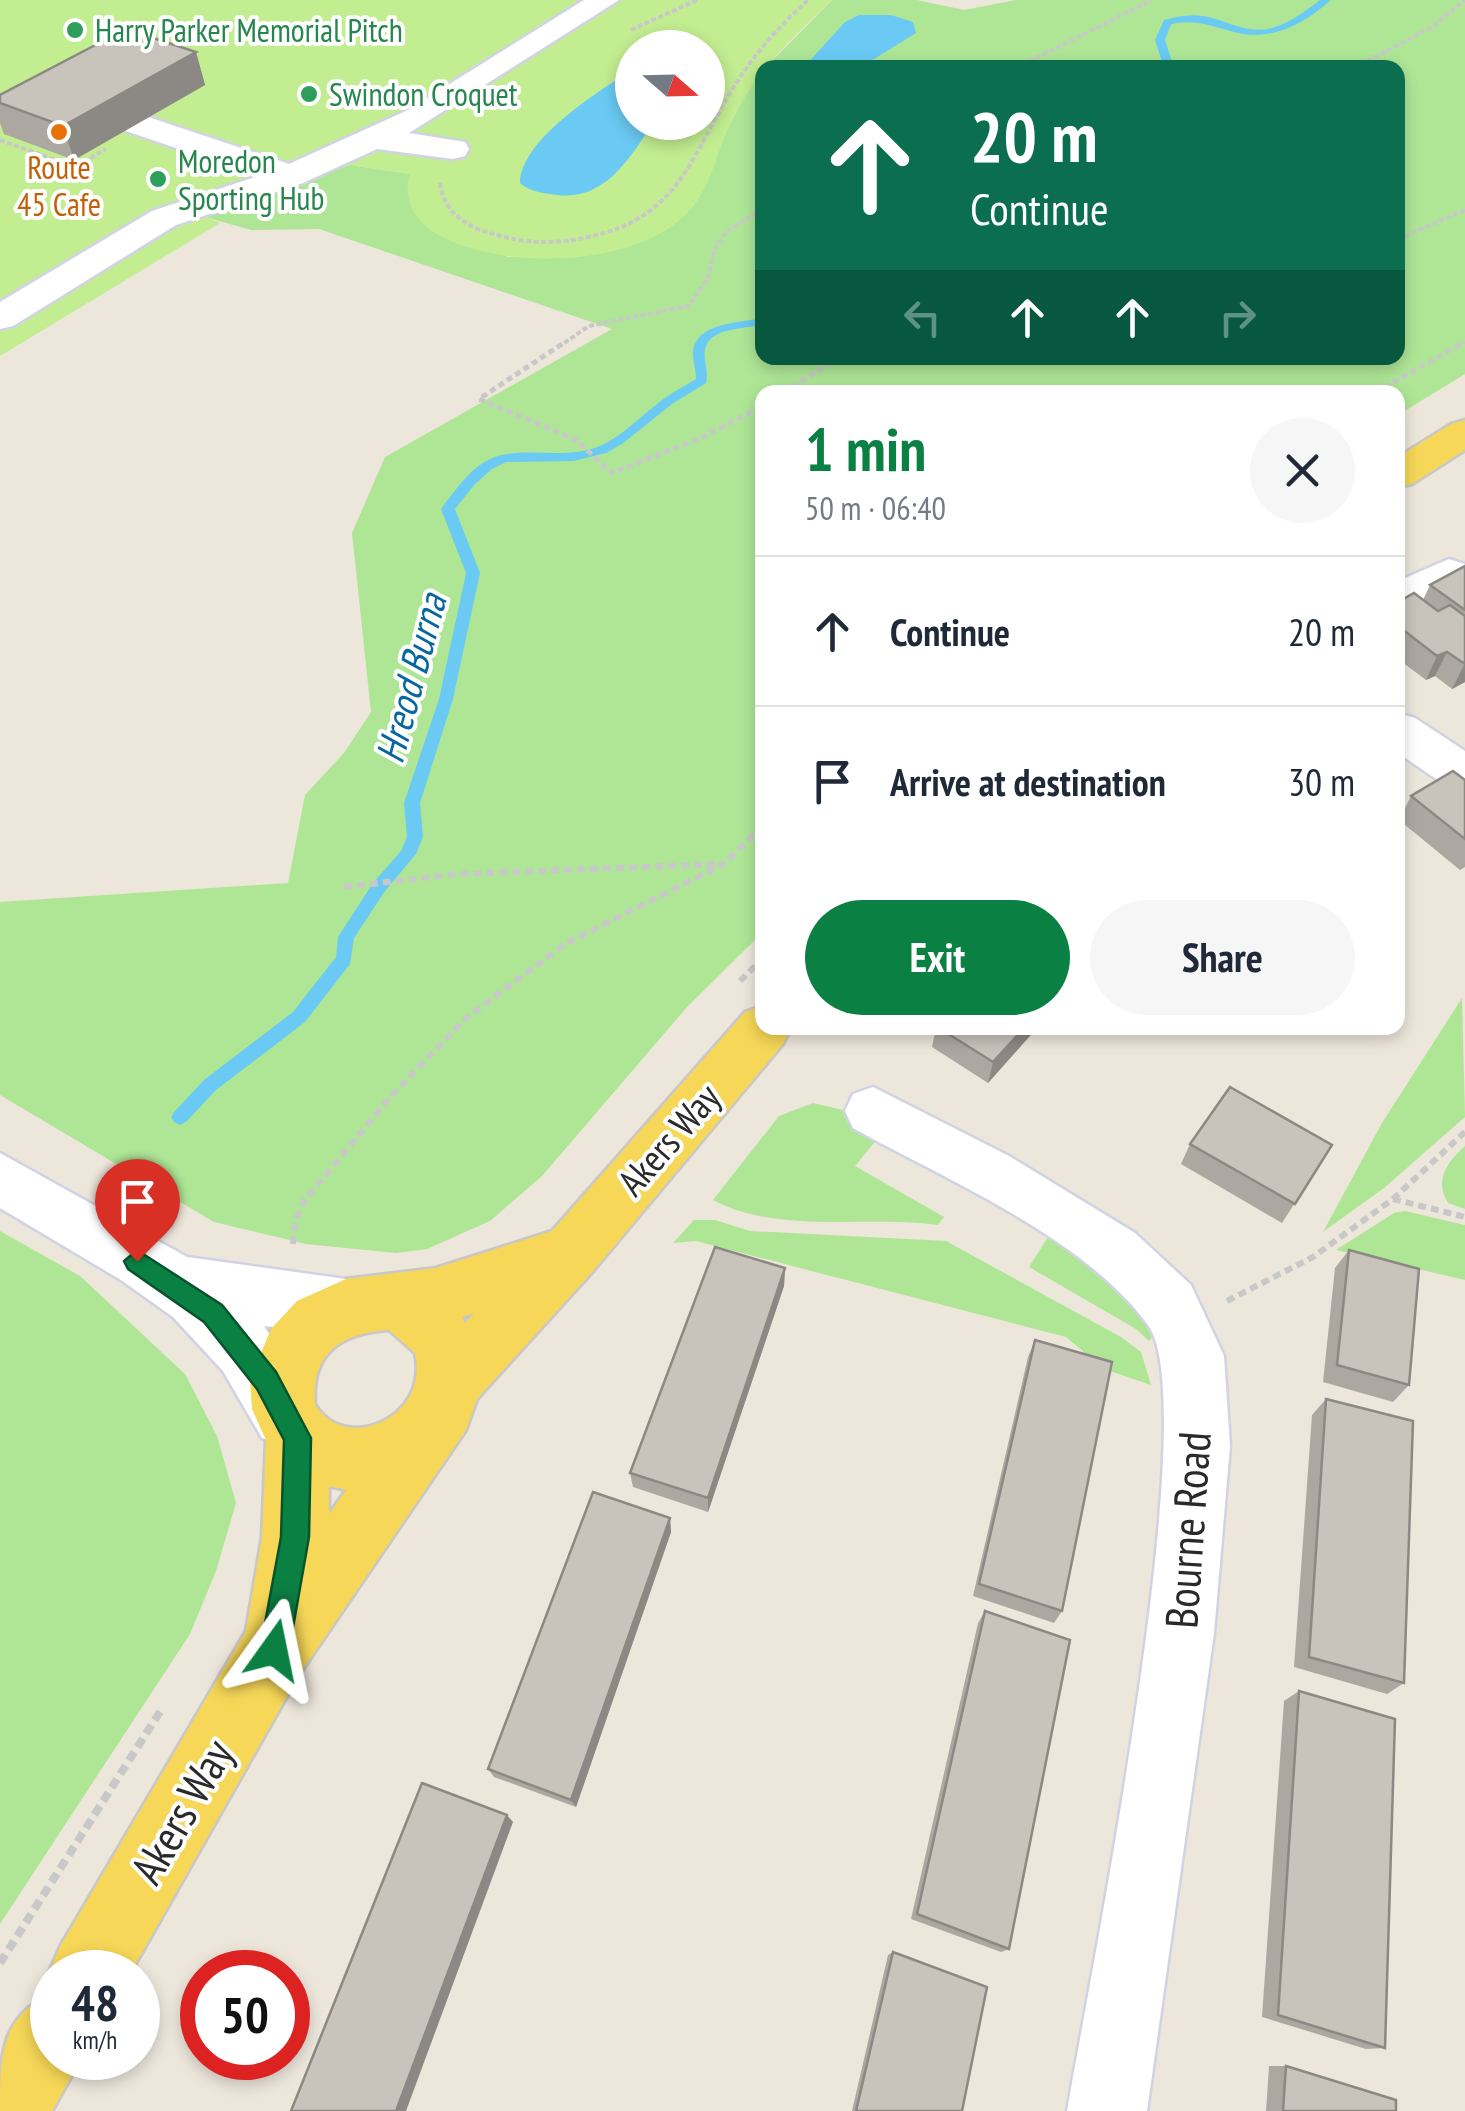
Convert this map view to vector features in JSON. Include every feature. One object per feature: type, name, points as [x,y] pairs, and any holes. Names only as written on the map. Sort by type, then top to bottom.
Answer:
[{"type":"main road","points":[[1405,471],[1465,432]]},
{"type":"main road","name":"Akers Way","points":[[291,1427],[319,1454],[345,1462],[373,1460],[402,1450],[573,1250],[749,1007]]},
{"type":"main road","name":"Akers Way","points":[[274,1650],[295,1537],[291,1427],[281,1390],[286,1364],[299,1340],[320,1320],[373,1305],[468,1287],[573,1250]]},
{"type":"main road","points":[[373,1305],[423,1314],[440,1332],[450,1356],[438,1407]]},
{"type":"main road","name":"Akers Way","points":[[101,1950],[274,1650],[438,1407]]},
{"type":"main road","points":[[7,2111],[30,2071]]},
{"type":"street","points":[[0,318],[164,218],[287,163],[377,139],[481,82],[604,0]]},
{"type":"street","points":[[142,126],[287,163]]},
{"type":"street","points":[[377,139],[453,150]]},
{"type":"street","points":[[1405,594],[1449,572]]},
{"type":"street","points":[[1405,735],[1465,775]]},
{"type":"street","name":"Bourne Road","points":[[873,1111],[1123,1258],[1152,1283],[1181,1324],[1189,1344],[1196,1392],[1184,1590],[1172,1694],[1106,2111]]},
{"type":"street","points":[[0,1178],[171,1282],[213,1313],[248,1354],[291,1427]]},
{"type":"street","points":[[171,1282],[373,1305]]},
{"type":"path","points":[[632,30],[696,0]]},
{"type":"path","points":[[756,60],[808,0]]},
{"type":"path","points":[[1032,60],[1152,0]]},
{"type":"path","points":[[1370,60],[1432,28],[1465,0]]},
{"type":"path","points":[[453,150],[442,168],[442,200],[468,225],[492,234],[555,243],[600,237],[631,226],[660,209],[675,194],[732,91],[755,61]]},
{"type":"path","points":[[0,140],[74,167],[142,126]]},
{"type":"path","points":[[1405,236],[1465,210]]},
{"type":"path","points":[[755,213],[727,230],[715,247],[708,278],[688,306],[589,326],[479,399],[576,440],[612,473],[703,436],[755,410]]},
{"type":"path","points":[[1388,385],[1465,342]]},
{"type":"path","points":[[795,385],[828,365]]},
{"type":"path","points":[[292,1257],[295,1222],[304,1201],[391,1096],[466,1018],[565,944],[725,864],[755,833]]},
{"type":"path","points":[[344,887],[400,878],[725,864]]},
{"type":"path","points":[[1181,1324],[1314,1257],[1392,1198],[1465,1132]]},
{"type":"path","points":[[1392,1198],[1465,1217]]},
{"type":"path","points":[[0,1963],[170,1697]]},
{"type":"green space","name":"Moredon Sporting Hub","points":[[0,0],[832,0],[773,60],[755,60],[755,82],[725,138],[725,30],[615,30],[615,140],[724,140],[695,204],[673,225],[645,241],[577,257],[506,256],[474,249],[446,239],[420,221],[408,195],[410,174],[350,165],[206,217],[220,223],[0,356]]},
{"type":"green space","points":[[832,0],[917,0],[964,10],[1016,0],[1465,0],[1465,374],[1405,411],[1405,385],[755,385],[755,940],[687,1007],[542,1176],[490,1221],[427,1249],[396,1253],[306,1244],[214,1222],[0,1095],[0,902],[288,883],[305,795],[344,753],[371,712],[352,533],[385,457],[612,329],[319,229],[251,230],[205,217],[350,165],[411,174],[508,257],[600,253],[630,245],[681,219],[755,81],[755,365],[1405,365],[1405,60],[773,60]]},
{"type":"green space","points":[[1462,998],[1465,1117],[1384,1188],[1323,1232],[1382,1123]]},
{"type":"green space","points":[[813,1103],[843,1110],[882,1133],[855,1166],[944,1217],[938,1225],[794,1221],[739,1211],[713,1200],[779,1116]]},
{"type":"green space","points":[[1465,1146],[1465,1209],[1448,1203],[1442,1179],[1448,1165]]},
{"type":"green space","points":[[1405,1211],[1465,1225],[1465,1280],[1336,1250],[1394,1213]]},
{"type":"green space","points":[[694,1220],[715,1220],[750,1231],[946,1241],[1121,1337],[1141,1352],[1151,1385],[1104,1369],[1066,1337],[696,1241],[673,1243]]},
{"type":"green space","points":[[0,1231],[80,1276],[185,1374],[217,1436],[236,1503],[216,1571],[190,1634],[0,1924]]},
{"type":"green space","points":[[1050,1234],[1118,1280],[1158,1330],[1149,1341],[1136,1329],[1029,1267]]},
{"type":"water","points":[[859,15],[891,15],[913,22],[916,33],[872,60],[810,60],[845,22]]},
{"type":"water","points":[[615,81],[615,140],[642,140],[625,163],[602,184],[574,195],[537,192],[520,183],[533,150],[582,103]]},
{"type":"building","points":[[126,29],[196,52],[63,126],[0,103],[0,95]]},
{"type":"building","points":[[1465,566],[1465,610],[1430,585]]},
{"type":"building","points":[[1414,593],[1438,611],[1450,605],[1465,616],[1465,664],[1447,652],[1437,656],[1405,631],[1405,598]]},
{"type":"building","points":[[1453,771],[1465,780],[1465,839],[1411,796]]},
{"type":"building","points":[[950,1035],[1018,1035],[993,1062]]},
{"type":"building","points":[[1230,1087],[1332,1145],[1295,1204],[1190,1144]]},
{"type":"building","points":[[715,1247],[785,1268],[708,1498],[630,1473]]},
{"type":"building","points":[[1349,1250],[1419,1269],[1409,1385],[1337,1365]]},
{"type":"building","points":[[1035,1340],[1112,1362],[1062,1611],[979,1584]]},
{"type":"building","points":[[1326,1399],[1413,1421],[1404,1683],[1309,1657]]},
{"type":"building","points":[[593,1492],[670,1518],[571,1800],[488,1769]]},
{"type":"building","points":[[985,1611],[1070,1640],[1009,1949],[917,1914]]},
{"type":"building","points":[[1299,1691],[1395,1719],[1385,2048],[1278,2015]]},
{"type":"building","points":[[422,1783],[507,1815],[396,2111],[291,2111],[303,2080],[310,2080],[310,2063]]},
{"type":"building","points":[[893,1952],[987,1987],[962,2111],[856,2111]]},
{"type":"building","points":[[1286,2066],[1396,2100],[1396,2111],[1283,2111]]},
{"type":"waterway","name":"Hreod Burna","points":[[1166,60],[1160,40],[1167,22],[1188,18],[1254,33],[1273,31],[1297,21],[1326,0]]},
{"type":"waterway","name":"Hreod Burna","points":[[180,1117],[210,1085],[299,1017],[344,959],[346,937],[379,887],[408,854],[415,837],[412,803],[446,699],[473,573],[448,509],[469,482],[503,458],[574,457],[618,441],[702,380],[699,350],[705,339],[719,330],[755,323]]},
{"type":"place","name":"Harry Parker Memorial Pitch","points":[[75,30]]},
{"type":"place","name":"Swindon Croquet","points":[[309,94]]},
{"type":"place","name":"Route 45 Cafe","points":[[59,132]]},
{"type":"place","name":"Moredon Sporting Hub","points":[[158,179]]},
{"type":"route","points":[[137,1261],[213,1313],[266,1380],[298,1438],[295,1537],[274,1650]]}]
